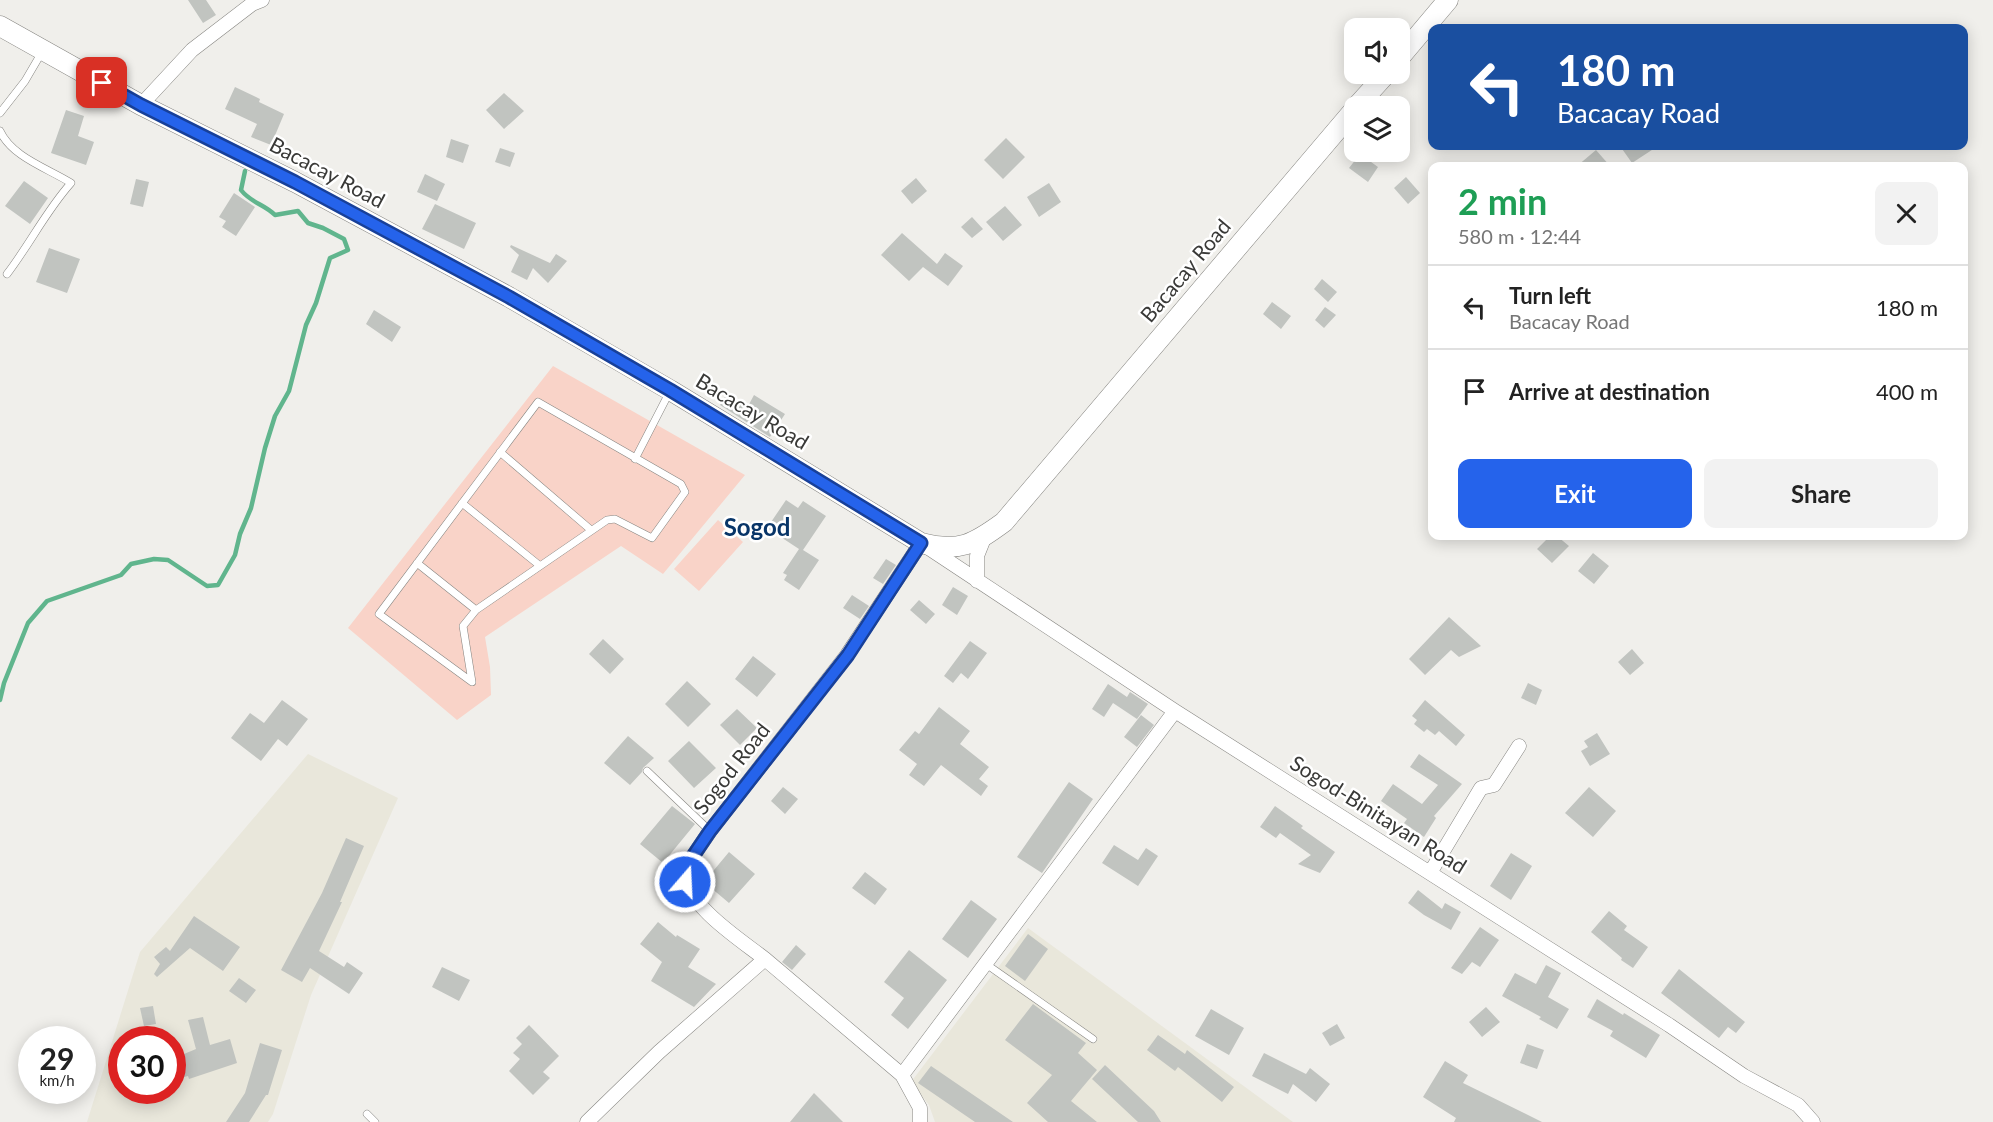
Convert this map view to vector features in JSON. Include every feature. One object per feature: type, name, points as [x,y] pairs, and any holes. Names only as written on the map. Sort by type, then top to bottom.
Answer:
[{"type":"main road","points":[[1410,45],[1448,0]]},
{"type":"main road","name":"Bacacay Road","points":[[0,26],[141,105],[336,204],[509,297],[670,390],[921,543],[951,548],[967,546],[1004,522],[1344,122]]},
{"type":"main road","points":[[1367,96],[1377,84]]},
{"type":"street","points":[[141,105],[192,50],[252,4],[262,0]]},
{"type":"street","points":[[977,581],[977,556],[985,536]]},
{"type":"street","name":"Sogod-Binitayan Road","points":[[921,543],[1176,711],[1669,1025],[1744,1076],[1798,1104],[1813,1122]]},
{"type":"street","name":"Sogod Road","points":[[902,1076],[765,959],[709,915],[685,882],[683,871],[710,831],[848,655],[921,543]]},
{"type":"street","points":[[920,1122],[920,1108],[902,1076],[1176,711]]},
{"type":"street","points":[[1430,873],[1481,788],[1494,785],[1519,746]]},
{"type":"street","points":[[588,1122],[659,1052],[765,959]]},
{"type":"lane","points":[[0,122],[0,113],[25,81],[44,50]]},
{"type":"lane","points":[[0,131],[6,143],[28,159],[71,183],[56,199],[23,253],[7,274]]},
{"type":"lane","points":[[635,459],[670,390]]},
{"type":"lane","points":[[538,402],[681,484],[685,492],[652,538],[615,519],[607,520],[476,610],[463,626],[472,682],[379,614],[501,452],[538,402]]},
{"type":"lane","points":[[501,452],[591,530]]},
{"type":"lane","points":[[462,503],[539,565]]},
{"type":"lane","points":[[417,563],[476,610]]},
{"type":"lane","points":[[647,771],[710,831]]},
{"type":"lane","points":[[986,963],[1093,1039]]},
{"type":"lane","points":[[367,1114],[375,1122]]},
{"type":"shaded area","points":[[553,366],[745,475],[663,574],[621,546],[485,637],[490,667],[491,695],[457,720],[348,628]]},
{"type":"shaded area","points":[[718,520],[743,542],[699,591],[674,569]]},
{"type":"shaded area","points":[[308,754],[398,798],[311,995],[273,1114],[268,1122],[87,1122],[93,1104],[96,1104],[96,1093],[108,1055],[108,1104],[186,1104],[186,1026],[117,1026],[140,952]]},
{"type":"shaded area","points":[[1028,928],[1293,1122],[935,1122],[929,1105],[911,1082]]},
{"type":"building","points":[[188,0],[206,0],[216,15],[203,23]]},
{"type":"building","points":[[235,87],[284,114],[271,145],[251,137],[257,124],[225,109]]},
{"type":"building","points":[[504,93],[524,111],[504,129],[486,110]]},
{"type":"building","points":[[66,110],[84,116],[78,136],[94,142],[86,165],[51,153]]},
{"type":"building","points":[[1006,138],[1025,157],[1003,179],[984,160]]},
{"type":"building","points":[[451,139],[469,145],[463,163],[446,157]]},
{"type":"building","points":[[500,148],[515,153],[510,167],[495,162]]},
{"type":"building","points":[[1596,150],[1606,162],[1582,162]]},
{"type":"building","points":[[1623,150],[1652,150],[1634,162]]},
{"type":"building","points":[[1354,162],[1371,162],[1378,167],[1368,182],[1349,168]]},
{"type":"building","points":[[425,174],[445,184],[437,201],[417,192]]},
{"type":"building","points":[[1406,177],[1420,193],[1408,204],[1394,188]]},
{"type":"building","points":[[916,178],[927,191],[912,204],[901,191]]},
{"type":"building","points":[[136,179],[149,182],[143,207],[130,204]]},
{"type":"building","points":[[24,181],[48,198],[30,224],[5,206]]},
{"type":"building","points":[[1049,183],[1061,202],[1039,217],[1027,197]]},
{"type":"building","points":[[234,193],[255,207],[236,236],[222,227],[226,221],[219,217]]},
{"type":"building","points":[[435,204],[476,223],[464,249],[422,229]]},
{"type":"building","points":[[1005,206],[1022,225],[1003,241],[986,222]]},
{"type":"building","points":[[972,217],[983,229],[972,238],[961,227]]},
{"type":"building","points":[[902,233],[937,264],[945,253],[963,266],[948,286],[923,267],[909,281],[881,255]]},
{"type":"building","points":[[511,245],[550,263],[556,254],[567,261],[548,283],[533,268],[527,280],[511,272],[519,255],[510,247]]},
{"type":"building","points":[[49,248],[80,259],[67,293],[36,282]]},
{"type":"building","points":[[1322,279],[1337,292],[1328,302],[1314,289]]},
{"type":"building","points":[[1272,302],[1291,316],[1281,329],[1263,314]]},
{"type":"building","points":[[1325,307],[1336,315],[1324,328],[1315,320]]},
{"type":"building","points":[[374,310],[401,327],[392,342],[366,324]]},
{"type":"building","points":[[726,395],[747,408],[754,395],[785,414],[770,437],[720,405]]},
{"type":"building","points":[[786,500],[798,508],[803,501],[826,516],[803,550],[819,560],[799,590],[784,580],[787,575],[783,573],[799,549],[767,528]]},
{"type":"building","points":[[1546,540],[1562,540],[1569,546],[1552,563],[1537,549]]},
{"type":"building","points":[[1593,553],[1609,566],[1594,584],[1578,571]]},
{"type":"building","points":[[886,559],[896,565],[883,584],[873,578]]},
{"type":"building","points":[[953,587],[968,596],[957,615],[942,605]]},
{"type":"building","points":[[852,595],[869,606],[860,619],[843,608]]},
{"type":"building","points":[[919,600],[935,614],[926,624],[910,610]]},
{"type":"building","points":[[1449,617],[1481,646],[1459,657],[1451,650],[1425,675],[1409,659]]},
{"type":"building","points":[[603,639],[624,659],[610,674],[589,654]]},
{"type":"building","points":[[970,641],[987,653],[968,679],[961,673],[953,683],[944,676]]},
{"type":"building","points":[[1632,649],[1644,663],[1630,675],[1618,662]]},
{"type":"building","points":[[753,656],[776,674],[757,697],[735,679]]},
{"type":"building","points":[[687,681],[711,704],[688,727],[665,704]]},
{"type":"building","points":[[1528,683],[1542,690],[1536,705],[1521,698]]},
{"type":"building","points":[[1108,684],[1127,697],[1130,692],[1148,704],[1137,719],[1113,703],[1104,717],[1092,709]]},
{"type":"building","points":[[282,700],[308,719],[287,746],[278,739],[261,761],[231,738],[250,713],[264,723]]},
{"type":"building","points":[[1425,700],[1465,735],[1456,746],[1439,731],[1435,735],[1427,729],[1424,732],[1414,724],[1417,720],[1412,716]]},
{"type":"building","points":[[939,707],[970,731],[960,744],[989,767],[979,779],[988,786],[981,796],[941,765],[924,786],[909,775],[917,764],[899,750],[915,731],[919,734]]},
{"type":"building","points":[[737,709],[757,728],[740,745],[720,725]]},
{"type":"building","points":[[1141,715],[1154,725],[1137,747],[1124,737]]},
{"type":"building","points":[[1597,733],[1610,754],[1590,766],[1581,751],[1588,747],[1584,741]]},
{"type":"building","points":[[628,736],[654,758],[630,785],[604,763]]},
{"type":"building","points":[[689,741],[716,768],[694,788],[668,761]]},
{"type":"building","points":[[1419,754],[1462,784],[1434,816],[1436,818],[1424,837],[1404,823],[1407,819],[1381,801],[1393,784],[1422,804],[1438,785],[1410,767]]},
{"type":"building","points":[[1069,782],[1093,799],[1042,873],[1017,857]]},
{"type":"building","points":[[783,787],[798,799],[785,814],[771,801]]},
{"type":"building","points":[[1589,787],[1616,811],[1593,837],[1565,813]]},
{"type":"building","points":[[672,806],[695,824],[663,863],[640,844]]},
{"type":"building","points":[[1275,806],[1335,852],[1320,873],[1298,864],[1311,855],[1280,833],[1276,838],[1260,827]]},
{"type":"building","points":[[346,838],[364,846],[340,902],[342,902],[319,951],[344,967],[347,962],[363,973],[349,994],[310,968],[302,982],[281,970],[322,893]]},
{"type":"building","points":[[1114,845],[1138,860],[1146,848],[1158,856],[1138,886],[1102,863]]},
{"type":"building","points":[[729,852],[755,874],[729,903],[704,882]]},
{"type":"building","points":[[1511,853],[1532,866],[1511,900],[1490,886]]},
{"type":"building","points":[[865,872],[887,889],[875,905],[852,888]]},
{"type":"building","points":[[1418,890],[1442,909],[1445,903],[1461,912],[1451,930],[1408,903]]},
{"type":"building","points":[[971,900],[997,919],[968,958],[942,939]]},
{"type":"building","points":[[1609,911],[1627,926],[1624,930],[1648,947],[1633,968],[1591,932]]},
{"type":"building","points":[[194,916],[240,947],[223,971],[190,948],[157,977],[154,974],[160,964],[154,957],[166,947],[170,951]]},
{"type":"building","points":[[658,922],[676,937],[677,935],[700,949],[688,967],[716,984],[694,1007],[651,981],[662,962],[640,944]]},
{"type":"building","points":[[1480,927],[1499,940],[1480,967],[1472,962],[1462,974],[1451,968]]},
{"type":"building","points":[[1028,934],[1048,949],[1025,981],[1005,966]]},
{"type":"building","points":[[796,945],[806,954],[792,970],[782,962]]},
{"type":"building","points":[[909,950],[947,980],[908,1029],[891,1015],[904,998],[884,982]]},
{"type":"building","points":[[1546,965],[1561,973],[1548,997],[1569,1009],[1557,1029],[1539,1019],[1541,1017],[1502,996],[1515,973],[1536,984]]},
{"type":"building","points":[[442,967],[470,980],[459,1001],[432,987]]},
{"type":"building","points":[[1679,969],[1745,1022],[1736,1033],[1728,1027],[1719,1038],[1661,993]]},
{"type":"building","points":[[239,978],[256,990],[246,1003],[229,991]]},
{"type":"building","points":[[1597,999],[1660,1035],[1646,1058],[1610,1036],[1613,1031],[1587,1017]]},
{"type":"building","points":[[1033,1004],[1086,1043],[1078,1053],[1097,1070],[1071,1101],[1097,1122],[1048,1122],[1027,1103],[1052,1075],[1005,1040]]},
{"type":"building","points":[[153,1006],[156,1024],[144,1026],[140,1008]]},
{"type":"building","points":[[1486,1007],[1500,1022],[1482,1037],[1469,1022]]},
{"type":"building","points":[[1211,1009],[1244,1028],[1229,1055],[1195,1036]]},
{"type":"building","points":[[203,1017],[210,1045],[230,1039],[237,1063],[189,1079],[186,1076],[186,1053],[196,1049],[188,1020]]},
{"type":"building","points":[[1337,1024],[1345,1038],[1330,1046],[1322,1033]]},
{"type":"building","points":[[529,1025],[559,1056],[543,1072],[550,1078],[533,1095],[509,1071],[520,1059],[513,1053],[522,1044],[516,1038]]},
{"type":"building","points":[[1158,1035],[1185,1054],[1187,1050],[1234,1087],[1222,1102],[1178,1067],[1175,1071],[1147,1050]]},
{"type":"building","points":[[260,1043],[282,1050],[268,1095],[249,1122],[226,1122],[245,1093]]},
{"type":"building","points":[[1527,1044],[1544,1050],[1537,1069],[1520,1063]]},
{"type":"building","points":[[1264,1053],[1306,1074],[1310,1068],[1330,1084],[1316,1102],[1293,1084],[1288,1094],[1252,1076]]},
{"type":"building","points":[[1445,1061],[1468,1075],[1463,1083],[1542,1122],[1454,1122],[1456,1118],[1423,1097]]},
{"type":"building","points":[[1105,1065],[1154,1111],[1161,1122],[1138,1122],[1092,1079]]},
{"type":"building","points":[[931,1066],[1013,1122],[975,1122],[918,1083]]},
{"type":"building","points":[[814,1093],[843,1122],[790,1122]]},
{"type":"waterway","points":[[0,700],[4,683],[28,623],[47,601],[121,575],[131,564],[154,559],[168,560],[207,586],[218,585],[235,555],[240,534],[251,508],[275,416],[289,391],[306,325],[316,303],[330,258],[348,250],[344,239],[308,223],[298,211],[275,215],[249,198],[241,190],[245,171]]},
{"type":"district","name":"Sogod","points":[[757,528]]},
{"type":"route","points":[[102,83],[295,182],[509,297],[670,390],[921,543],[848,655],[710,831],[683,871],[685,882]]}]
